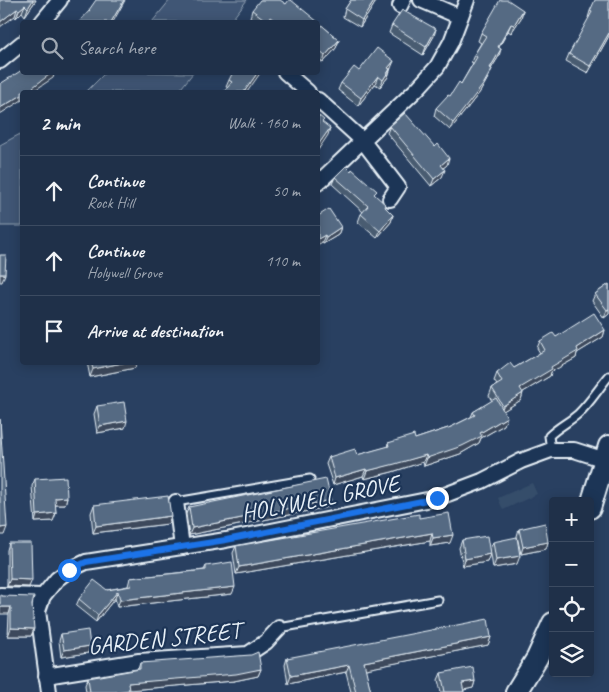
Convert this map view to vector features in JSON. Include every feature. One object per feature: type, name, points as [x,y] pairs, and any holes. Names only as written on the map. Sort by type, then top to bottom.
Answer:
[{"type":"main road","points":[[593,497],[607,453]]},
{"type":"main road","points":[[516,692],[537,658],[549,632]]},
{"type":"street","points":[[44,20],[60,0]]},
{"type":"street","points":[[421,0],[460,17]]},
{"type":"street","points":[[320,182],[418,88],[437,67],[450,42],[467,0]]},
{"type":"street","points":[[0,61],[20,45]]},
{"type":"street","points":[[287,75],[299,90]]},
{"type":"street","points":[[320,102],[362,140],[398,187],[390,199]]},
{"type":"street","name":"HOLYWELL GROVE","points":[[43,596],[57,579],[69,570],[86,562],[226,540],[437,498],[482,481],[522,461],[551,450],[607,453]]},
{"type":"street","points":[[176,502],[182,547]]},
{"type":"street","points":[[0,595],[43,596],[38,611],[49,692]]},
{"type":"street","name":"GARDEN STREET","points":[[46,676],[139,660],[248,654],[266,642],[279,628]]},
{"type":"lane","points":[[551,450],[549,436],[582,410],[609,376]]},
{"type":"lane","points":[[176,502],[310,479]]},
{"type":"lane","points":[[279,628],[438,600]]},
{"type":"shaded area","points":[[170,0],[247,0],[232,20],[154,20]]},
{"type":"shaded area","points":[[103,75],[191,75],[180,90],[88,90]]},
{"type":"shaded area","points":[[20,134],[20,226],[0,226],[0,145]]},
{"type":"shaded area","points":[[532,483],[537,494],[503,510],[498,498]]},
{"type":"building","points":[[0,0],[33,0],[28,8],[25,5],[19,10],[17,9],[0,22]]},
{"type":"building","points":[[96,0],[124,0],[112,20],[81,20]]},
{"type":"building","points":[[260,0],[280,0],[286,4],[291,0],[316,20],[274,20],[270,17],[266,20],[252,10]]},
{"type":"building","points":[[351,0],[375,0],[362,20],[345,9]]},
{"type":"building","points":[[500,0],[508,0],[523,10],[514,25],[511,24],[498,47],[501,49],[483,85],[453,123],[436,108],[448,95],[450,96],[459,82],[461,84],[477,57],[474,55],[486,36],[481,33]]},
{"type":"building","points":[[595,0],[609,0],[609,33],[590,66],[569,54],[592,12],[590,11]]},
{"type":"building","points":[[402,10],[436,29],[426,47],[392,25]]},
{"type":"building","points":[[320,24],[339,40],[325,56],[320,52]]},
{"type":"building","points":[[377,48],[394,61],[388,68],[390,69],[383,80],[378,76],[361,98],[341,83],[354,67],[359,71]]},
{"type":"building","points":[[20,71],[20,75],[49,75],[34,88],[20,90],[20,96],[0,108],[0,84]]},
{"type":"building","points":[[232,75],[256,75],[245,90],[226,90],[232,82],[229,80]]},
{"type":"building","points":[[405,113],[435,147],[438,144],[449,158],[441,165],[445,170],[434,179],[390,126]]},
{"type":"building","points":[[320,117],[324,120],[322,122],[330,128],[320,142]]},
{"type":"building","points":[[346,166],[377,191],[374,194],[386,205],[385,207],[393,215],[380,231],[361,214],[368,206],[335,177]]},
{"type":"building","points":[[329,209],[341,227],[326,237],[325,235],[320,238],[320,215]]},
{"type":"building","points":[[0,255],[6,255],[5,274],[0,274]]},
{"type":"building","points":[[609,284],[609,309],[607,310],[595,294]]},
{"type":"building","points":[[594,313],[605,330],[577,348],[578,351],[551,367],[552,369],[520,388],[523,393],[503,406],[492,388],[502,382],[497,373],[510,363],[514,368],[545,350],[540,341],[553,333],[556,337]]},
{"type":"building","points":[[92,365],[112,365],[93,369]]},
{"type":"building","points":[[496,398],[507,417],[480,433],[482,436],[462,446],[427,458],[426,455],[335,478],[329,457],[355,449],[357,455],[389,446],[388,443],[414,435],[415,439],[451,427],[475,415],[473,412]]},
{"type":"building","points":[[124,402],[127,421],[100,426],[97,406]]},
{"type":"building","points":[[0,419],[7,527],[0,528]]},
{"type":"building","points":[[66,477],[67,497],[55,498],[56,513],[37,515],[35,479]]},
{"type":"building","points":[[326,479],[331,500],[192,528],[189,507]]},
{"type":"building","points":[[168,496],[171,516],[96,526],[94,505]]},
{"type":"building","points":[[449,513],[453,535],[433,538],[432,533],[239,567],[236,546],[419,514],[419,518]]},
{"type":"building","points":[[545,523],[548,542],[523,547],[519,529]]},
{"type":"building","points":[[487,536],[490,554],[465,559],[462,540]]},
{"type":"building","points":[[517,537],[520,556],[496,560],[493,542]]},
{"type":"building","points":[[9,543],[31,543],[32,580],[10,579]]},
{"type":"building","points":[[232,562],[235,587],[120,600],[118,591],[98,615],[79,599],[94,580],[107,590],[131,586],[130,578],[206,570],[206,566]]},
{"type":"building","points":[[0,595],[34,597],[32,605],[34,629],[11,628],[11,607],[0,607]]},
{"type":"building","points":[[488,619],[491,637],[364,662],[371,692],[356,692],[349,665],[291,676],[287,658]]},
{"type":"building","points":[[88,630],[90,646],[64,650],[61,634]]},
{"type":"building","points":[[258,652],[261,669],[236,674],[128,683],[129,690],[90,692],[88,678],[140,669],[140,663],[251,655]]},
{"type":"building","points":[[473,667],[475,681],[462,683],[464,692],[445,692],[441,673]]},
{"type":"route","points":[[69,570],[86,562],[226,540],[437,498]]}]
